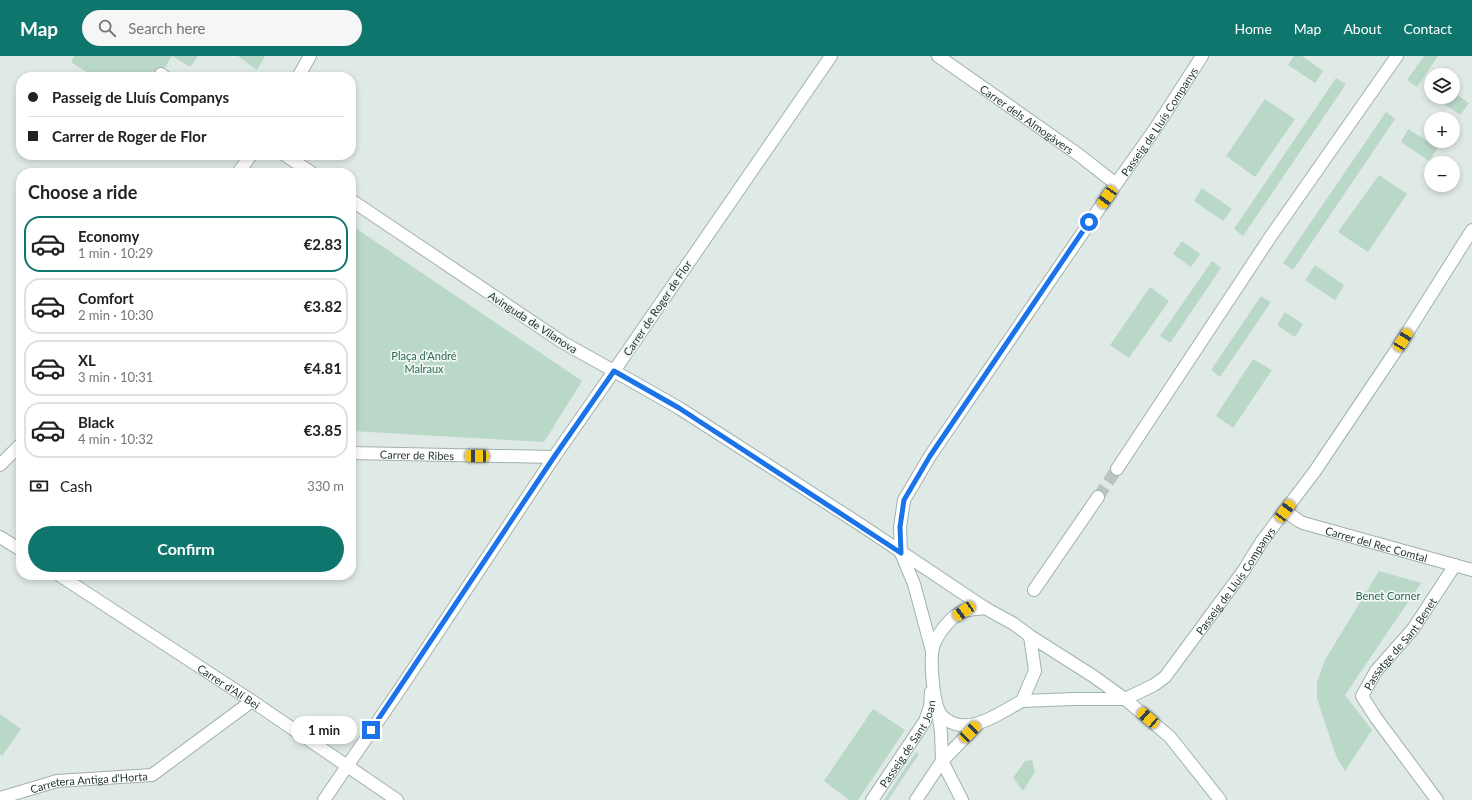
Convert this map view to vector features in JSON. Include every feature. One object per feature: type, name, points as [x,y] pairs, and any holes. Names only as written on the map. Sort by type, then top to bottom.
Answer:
[{"type":"street","points":[[301,72],[310,56]]},
{"type":"street","name":"Carrer de Roger de Flor","points":[[324,800],[554,457],[831,56]]},
{"type":"street","name":"Carrer dels Almogàvers","points":[[938,56],[1079,155],[1116,184]]},
{"type":"street","name":"Passeig de Lluís Companys","points":[[932,651],[914,584],[901,553],[900,527],[904,500],[930,456],[1116,184],[1155,130],[1202,56]]},
{"type":"street","points":[[1117,469],[1271,236],[1397,56]]},
{"type":"street","points":[[292,160],[304,168]]},
{"type":"street","name":"Avinguda de Vilanova","points":[[356,203],[562,342],[679,408],[901,553]]},
{"type":"street","name":"Passeig de Lluís Companys","points":[[1126,699],[1154,685],[1165,677],[1244,570],[1262,541],[1315,471],[1395,352],[1472,230]]},
{"type":"street","points":[[0,465],[16,449]]},
{"type":"street","name":"Carrer de Ribes","points":[[356,453],[554,457]]},
{"type":"street","points":[[1034,590],[1098,497]]},
{"type":"street","name":"Carrer del Rec Comtal","points":[[1285,511],[1299,521],[1472,570]]},
{"type":"street","points":[[0,537],[16,547]]},
{"type":"street","points":[[901,553],[985,608],[1014,624],[1126,699],[1170,737],[1220,800]]},
{"type":"street","name":"Passatge de Sant Benet","points":[[1437,800],[1376,718],[1362,696],[1376,671],[1413,629],[1455,565]]},
{"type":"street","name":"Carrer d'Alí Bei","points":[[67,580],[252,701],[397,800]]},
{"type":"street","name":"Passeig de Lluís Companys","points":[[938,711],[933,683],[933,645],[949,621],[964,611],[985,608]]},
{"type":"street","points":[[1022,701],[1035,671],[1030,636]]},
{"type":"street","name":"Passeig de Sant Joan","points":[[872,800],[925,722],[930,707],[933,683]]},
{"type":"street","points":[[938,711],[949,722],[962,726],[979,723],[1022,701],[1126,699]]},
{"type":"street","name":"Carretera Antiga d'Horta","points":[[0,798],[57,780],[152,775],[252,701]]},
{"type":"street","name":"Passeig de Sant Joan","points":[[938,711],[941,732],[942,761]]},
{"type":"street","points":[[916,800],[942,761],[979,723]]},
{"type":"street","points":[[942,761],[962,800]]},
{"type":"green space","points":[[74,56],[172,56],[162,72],[86,72],[71,62]]},
{"type":"green space","points":[[172,56],[198,56],[190,67]]},
{"type":"green space","points":[[238,56],[265,56],[257,70]]},
{"type":"green space","points":[[1294,56],[1302,56],[1323,71],[1315,83],[1288,65]]},
{"type":"green space","points":[[1424,56],[1438,56],[1430,68],[1424,68],[1424,77],[1417,87],[1407,80]]},
{"type":"green space","points":[[1336,78],[1346,84],[1243,236],[1234,229]]},
{"type":"green space","points":[[1460,97],[1469,103],[1460,115],[1460,112],[1456,112],[1444,104],[1460,104]]},
{"type":"green space","points":[[1265,99],[1295,119],[1255,177],[1226,156]]},
{"type":"green space","points":[[1386,112],[1395,119],[1293,270],[1283,263]]},
{"type":"green space","points":[[1408,129],[1424,139],[1424,148],[1438,148],[1432,156],[1424,156],[1424,158],[1401,142]]},
{"type":"green space","points":[[1379,175],[1407,194],[1368,252],[1338,232]]},
{"type":"green space","points":[[1202,188],[1232,209],[1223,221],[1194,201]]},
{"type":"green space","name":"Plaça d'André Malraux","points":[[356,228],[582,381],[544,442],[356,431]]},
{"type":"green space","points":[[1182,241],[1200,254],[1191,267],[1173,254]]},
{"type":"green space","points":[[1212,261],[1221,268],[1170,343],[1160,336]]},
{"type":"green space","points":[[1315,265],[1344,285],[1335,300],[1305,280]]},
{"type":"green space","points":[[1150,287],[1169,301],[1129,358],[1110,345]]},
{"type":"green space","points":[[1261,296],[1271,302],[1220,377],[1211,370]]},
{"type":"green space","points":[[1285,312],[1303,324],[1295,337],[1277,325]]},
{"type":"green space","points":[[1253,359],[1272,370],[1233,428],[1216,416]]},
{"type":"green space","name":"Benet Corner","points":[[1379,571],[1421,583],[1345,695],[1372,730],[1345,771],[1337,758],[1321,711],[1317,698],[1317,682],[1325,660]]},
{"type":"green space","points":[[873,709],[905,730],[858,800],[849,800],[824,781]]},
{"type":"green space","points":[[0,714],[21,729],[2,756],[0,755]]},
{"type":"green space","points":[[916,752],[919,754],[888,800],[884,800]]},
{"type":"green space","points":[[1032,760],[1035,772],[1023,791],[1013,778],[1025,761]]},
{"type":"tunnel","points":[[1098,497],[1117,469]]},
{"type":"route","points":[[371,730],[411,673],[554,457],[614,371],[679,408],[861,525],[901,553],[900,527],[904,500],[930,456],[1089,222]]}]
